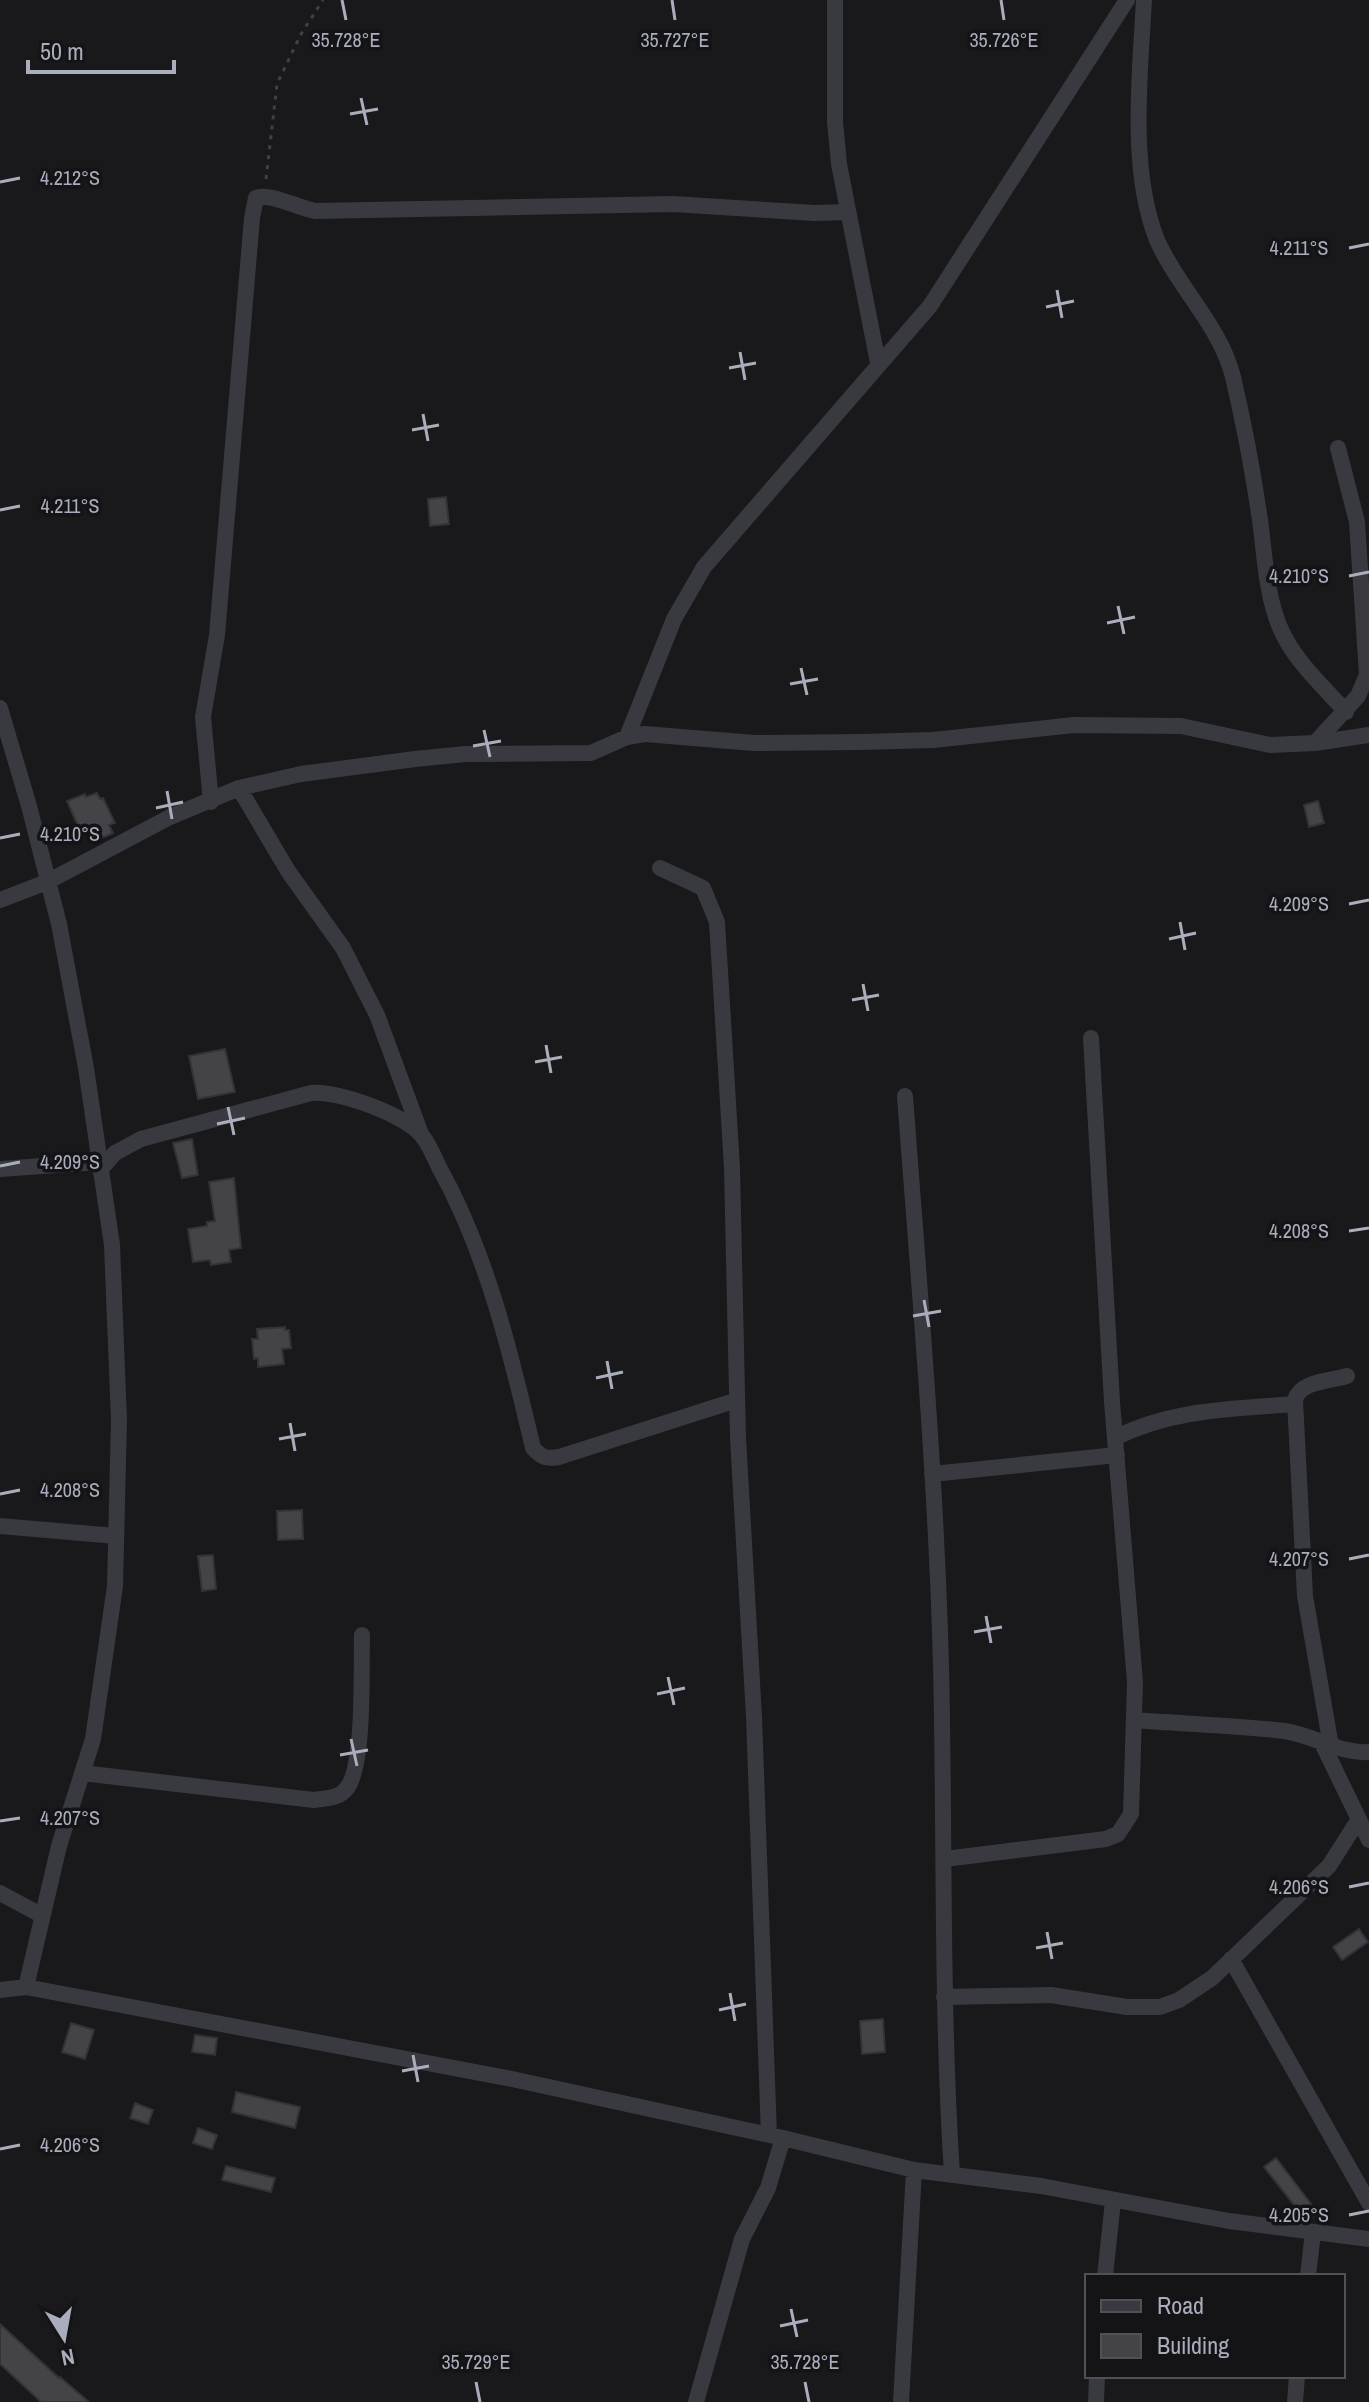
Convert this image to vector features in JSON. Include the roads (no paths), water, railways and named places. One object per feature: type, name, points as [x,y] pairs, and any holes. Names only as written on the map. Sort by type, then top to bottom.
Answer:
[{"type":"street","points":[[835,0],[835,122],[847,212],[878,363]]},
{"type":"street","points":[[627,737],[674,619],[704,567],[930,306],[1127,0]]},
{"type":"street","points":[[1144,0],[1138,120],[1147,209],[1158,242],[1219,339],[1232,374],[1258,508],[1269,588],[1280,630],[1303,663],[1346,712]]},
{"type":"street","points":[[211,802],[203,717],[220,603],[256,198],[264,195],[315,211],[673,204],[814,213],[847,212]]},
{"type":"street","points":[[1315,743],[1346,712],[1358,696],[1367,675],[1357,522],[1338,448]]},
{"type":"street","points":[[0,708],[59,924],[86,1068],[112,1245],[119,1420],[113,1602],[93,1739],[41,1915],[26,1987]]},
{"type":"street","points":[[0,900],[47,882],[170,817],[239,788],[301,774],[466,754],[591,753],[627,737],[645,734],[754,743],[890,741],[933,740],[1074,725],[1181,726],[1270,745],[1315,743],[1369,735]]},
{"type":"street","points":[[239,788],[288,871],[343,948],[377,1015],[421,1134],[459,1203],[486,1278],[533,1448],[546,1459],[559,1457],[737,1400]]},
{"type":"street","points":[[660,868],[703,888],[717,922],[732,1168],[737,1400],[776,2136],[768,2188],[742,2239],[696,2402]]},
{"type":"street","points":[[945,1859],[1106,1839],[1118,1834],[1131,1814],[1135,1682],[1116,1446],[1091,1038]]},
{"type":"street","points":[[0,1169],[99,1166],[141,1139],[311,1093],[337,1094],[391,1114],[421,1134]]},
{"type":"street","points":[[905,1096],[932,1474],[941,1662],[944,1997],[952,2174]]},
{"type":"street","points":[[1347,1376],[1304,1387],[1296,1394],[1295,1404],[1305,1596],[1326,1743],[1369,1840]]},
{"type":"street","points":[[932,1474],[1116,1446],[1160,1419],[1216,1410],[1295,1404]]},
{"type":"street","points":[[0,1526],[116,1536]]},
{"type":"street","points":[[82,1773],[314,1800],[340,1796],[350,1786],[359,1746],[362,1635]]},
{"type":"street","points":[[1134,1720],[1287,1731],[1343,1750],[1369,1752]]},
{"type":"street","points":[[944,1997],[1051,1995],[1127,2007],[1160,2007],[1179,2000],[1212,1978],[1329,1866],[1359,1819]]},
{"type":"street","points":[[0,1893],[41,1915]]},
{"type":"street","points":[[1231,1959],[1369,2203]]},
{"type":"street","points":[[0,1990],[26,1987],[512,2079],[776,2136],[914,2170],[1041,2186],[1113,2201],[1369,2239]]},
{"type":"street","points":[[901,2402],[914,2170]]},
{"type":"street","points":[[1105,2274],[1113,2201]]},
{"type":"street","points":[[1308,2274],[1313,2232]]},
{"type":"street","points":[[1096,2402],[1097,2378]]},
{"type":"street","points":[[1295,2402],[1297,2378]]}]
